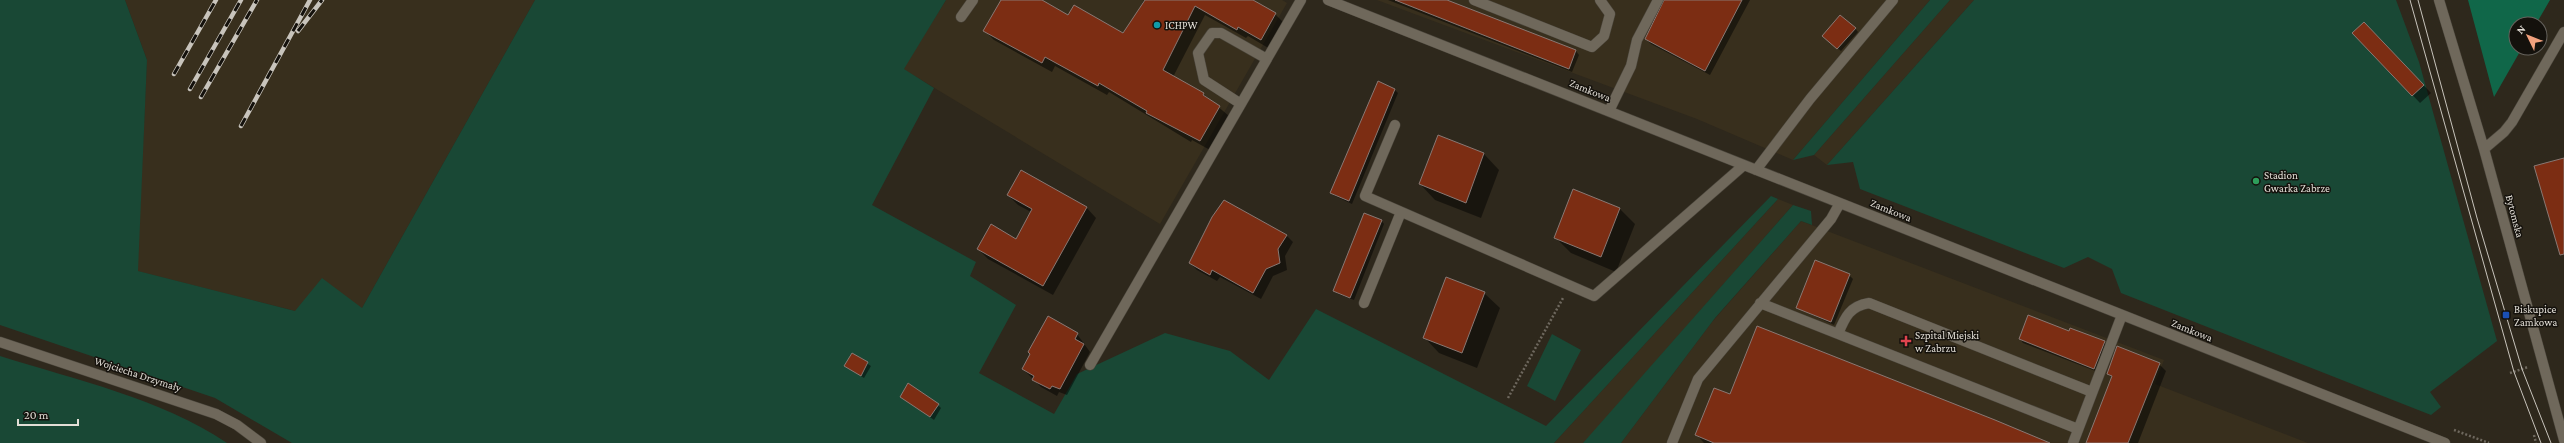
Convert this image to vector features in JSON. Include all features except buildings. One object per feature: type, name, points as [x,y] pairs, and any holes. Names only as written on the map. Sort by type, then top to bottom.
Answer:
[{"type":"street","points":[[961,17],[973,0]]},
{"type":"street","points":[[1090,365],[1301,0]]},
{"type":"street","name":"Zamkowa","points":[[1328,0],[2440,442]]},
{"type":"street","points":[[1474,0],[1592,47],[1604,36],[1610,14],[1600,0]]},
{"type":"street","points":[[1609,111],[1631,66],[1637,40],[1658,0]]},
{"type":"street","points":[[1756,170],[1810,99],[1893,0]]},
{"type":"street","name":"Bytomska","points":[[2439,0],[2484,149],[2564,440]]},
{"type":"street","points":[[2484,149],[2504,132],[2512,122],[2564,32]]},
{"type":"street","points":[[1241,104],[1204,80],[1198,53],[1212,33],[1221,33],[1267,59]]},
{"type":"street","points":[[1396,125],[1365,196],[1594,296],[1744,165]]},
{"type":"street","points":[[1672,443],[1698,379],[1760,303],[1832,219],[1840,203]]},
{"type":"street","points":[[1364,303],[1401,212]]},
{"type":"street","points":[[1760,303],[2078,429]]},
{"type":"street","points":[[1838,334],[1850,310],[1858,305],[1869,303],[2092,392]]},
{"type":"street","points":[[2073,443],[2122,315]]},
{"type":"street","name":"Wojciecha Drzymały","points":[[0,342],[216,414],[237,425],[261,443]]},
{"type":"path","points":[[1508,398],[1570,285]]},
{"type":"path","points":[[2534,435],[2536,443]]},
{"type":"shaded area","points":[[125,0],[535,0],[362,308],[295,311],[137,271],[147,60]]},
{"type":"shaded area","points":[[946,0],[1282,0],[1287,3],[1160,224],[903,69]]},
{"type":"shaded area","points":[[1377,0],[1930,0],[1793,160],[1697,119]]},
{"type":"shaded area","points":[[1950,0],[1974,0],[1827,165],[1814,155]]},
{"type":"shaded area","points":[[1778,199],[1793,205],[1592,434],[1583,443],[1554,443]]},
{"type":"shaded area","name":"Szpital Miejski w Zabrzu","points":[[1801,221],[2164,360],[2155,384],[2308,443],[1621,443],[1712,322]]},
{"type":"green space","points":[[0,0],[125,0],[147,60],[138,271],[295,311],[322,278],[362,308],[535,0],[946,0],[904,69],[934,88],[872,205],[976,262],[970,276],[1016,305],[979,373],[1054,414],[1077,374],[1165,333],[1230,351],[1269,380],[1316,309],[1546,426],[1771,196],[1778,199],[1554,443],[292,443],[215,398],[0,325]]},
{"type":"green space","points":[[1930,0],[1950,0],[1814,155],[1793,160]]},
{"type":"green space","points":[[1974,0],[2396,0],[2419,62],[2497,341],[2430,392],[2441,407],[2431,415],[2121,293],[2112,269],[2088,257],[2064,268],[1860,189],[1853,162],[1827,165]]},
{"type":"green space","points":[[2468,0],[2550,0],[2541,16],[2508,16],[2508,56],[2517,56],[2494,97]]},
{"type":"green space","points":[[1793,205],[1811,211],[1812,225],[1801,221],[1715,318],[1621,443],[1583,443]]},
{"type":"green space","points":[[1552,334],[1581,350],[1555,401],[1527,386]]},
{"type":"green space","points":[[0,356],[88,382],[146,402],[201,427],[227,443],[0,443]]},
{"type":"tram line","points":[[2410,0],[2514,372],[2541,443]]},
{"type":"tram line","points":[[2418,0],[2477,218],[2522,369],[2551,443]]},
{"type":"railway","points":[[174,74],[216,0]]},
{"type":"railway","points":[[190,89],[241,0]]},
{"type":"railway","points":[[201,97],[257,0]]},
{"type":"railway","points":[[241,126],[310,0]]},
{"type":"railway","points":[[298,31],[322,0]]},
{"type":"place","name":"ICHPW","points":[[1157,25]]},
{"type":"place","name":"Stadion Gwarka Zabrze","points":[[2256,181]]},
{"type":"place","name":"Biskupice Zamkowa","points":[[2506,315]]},
{"type":"place","name":"Szpital Miejski w Zabrzu","points":[[1906,341]]}]
